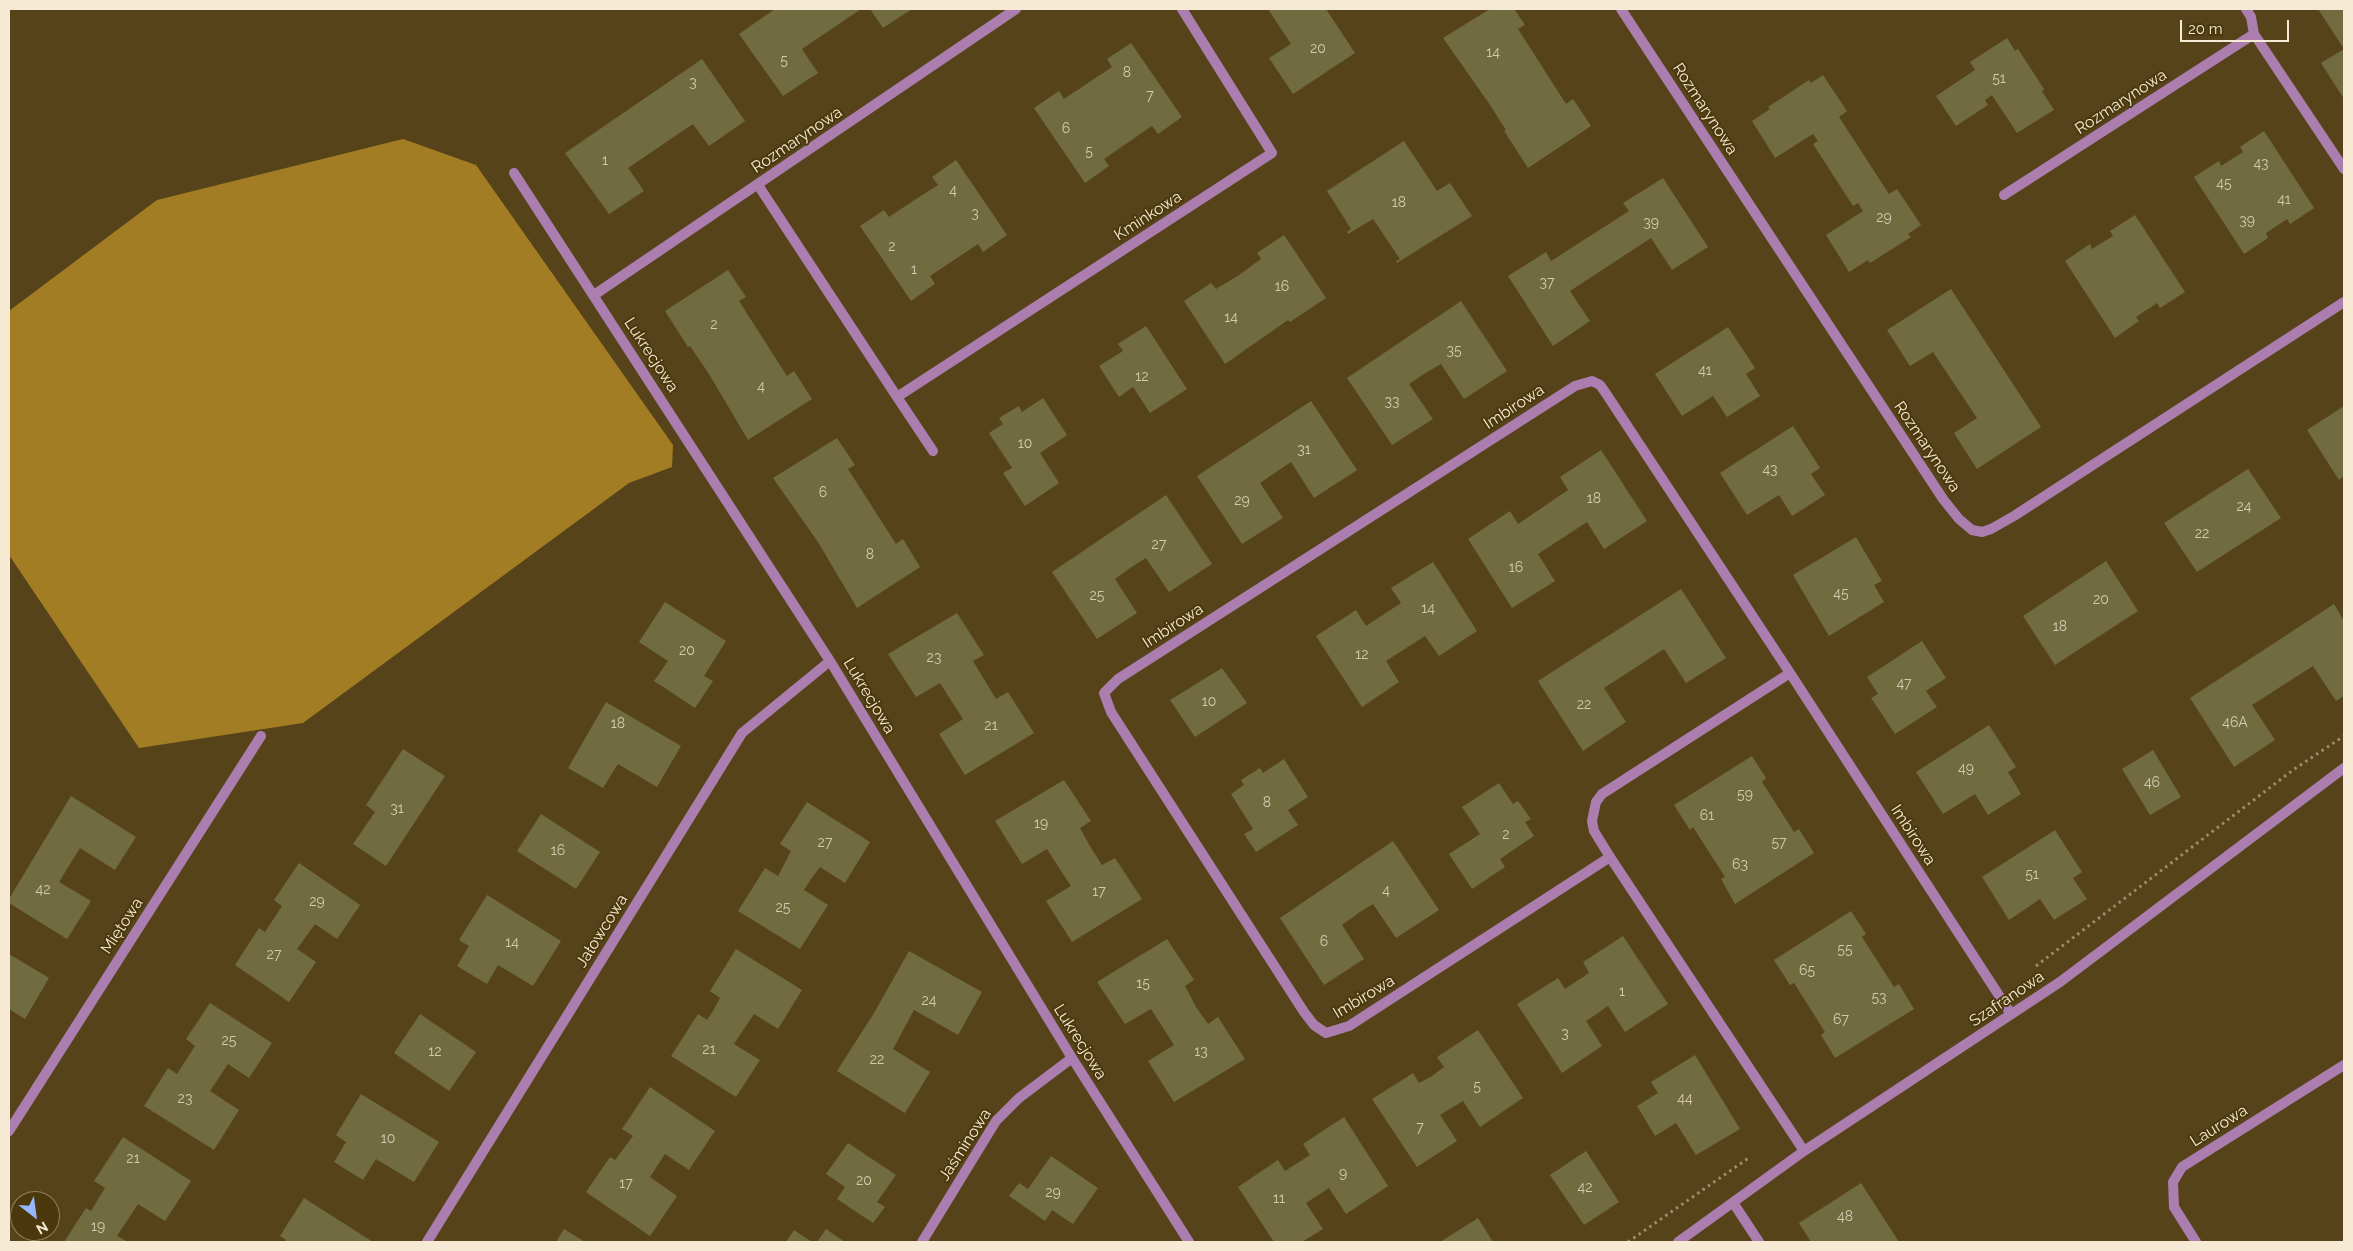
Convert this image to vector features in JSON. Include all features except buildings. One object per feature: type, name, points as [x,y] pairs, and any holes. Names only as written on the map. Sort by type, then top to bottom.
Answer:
[{"type":"street","name":"Rozmarynowa","points":[[594,295],[1016,9]]},
{"type":"street","name":"Kminkowa","points":[[897,397],[1272,153],[1182,9]]},
{"type":"street","name":"Rozmarynowa","points":[[1621,9],[1943,499],[1959,520],[1972,530],[1982,532],[2014,516],[2344,302]]},
{"type":"street","points":[[2246,9],[2251,17],[2254,34],[2344,169]]},
{"type":"street","name":"Rozmarynowa","points":[[2004,195],[2254,34]]},
{"type":"street","name":"Lukrecjowa","points":[[514,173],[830,661],[1072,1058],[1189,1242]]},
{"type":"street","points":[[758,185],[933,451]]},
{"type":"street","name":"Imbirowa","points":[[1610,857],[1349,1026],[1326,1033],[1314,1025],[1304,1012],[1111,712],[1104,692],[1118,679],[1567,391],[1584,382],[1592,381],[1600,385],[1606,392],[2012,1014]]},
{"type":"street","name":"Jałowcowa","points":[[427,1242],[742,733],[830,661]]},
{"type":"street","points":[[1790,672],[1602,794],[1596,802],[1592,821],[1594,831],[1610,857],[1804,1151]]},
{"type":"street","name":"Miętowa","points":[[9,1131],[261,736]]},
{"type":"street","name":"Szafranowa","points":[[1678,1242],[1734,1204],[1804,1151],[2060,982],[2344,768]]},
{"type":"street","name":"Jaśminowa","points":[[922,1242],[996,1121],[1019,1098],[1072,1058]]},
{"type":"street","name":"Laurowa","points":[[2196,1242],[2174,1208],[2173,1182],[2182,1167],[2344,1065]]},
{"type":"street","points":[[1734,1204],[1759,1242]]},
{"type":"shaded area","points":[[403,139],[476,165],[673,445],[672,467],[629,483],[303,723],[139,748],[9,555],[9,311],[157,200]]}]
